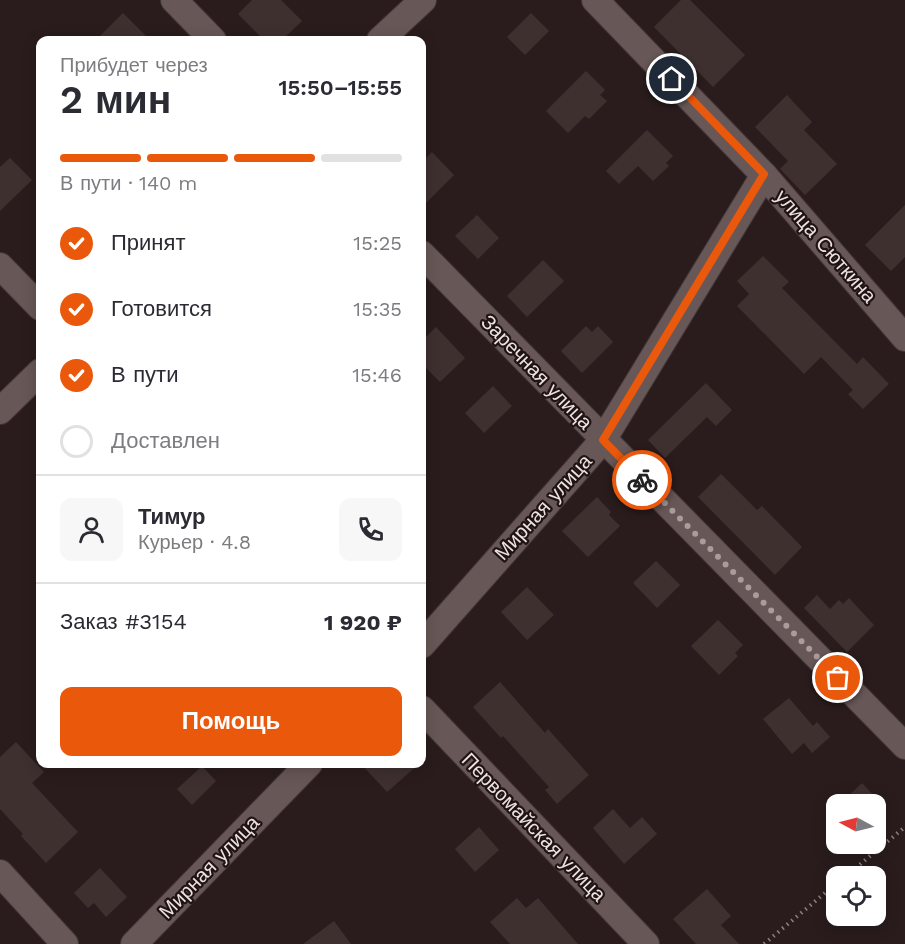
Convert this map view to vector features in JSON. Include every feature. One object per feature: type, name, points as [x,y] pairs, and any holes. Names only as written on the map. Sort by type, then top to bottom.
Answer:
[{"type":"street","points":[[174,0],[209,36]]},
{"type":"street","points":[[384,36],[423,0]]},
{"type":"street","name":"улица Сюткина","points":[[595,0],[764,174],[905,338]]},
{"type":"street","name":"Мирная улица","points":[[426,640],[603,440],[764,174]]},
{"type":"street","name":"Заречная улица","points":[[426,259],[905,746]]},
{"type":"street","points":[[0,266],[36,303]]},
{"type":"street","points":[[0,411],[36,376]]},
{"type":"street","name":"Первомайская улица","points":[[426,713],[646,944]]},
{"type":"street","name":"Мирная улица","points":[[134,944],[305,768]]},
{"type":"street","points":[[0,873],[65,944]]},
{"type":"path","points":[[858,866],[905,826]]},
{"type":"path","points":[[764,944],[826,892]]},
{"type":"building","points":[[252,0],[281,0],[302,21],[286,36],[260,36],[238,14]]},
{"type":"building","points":[[681,0],[690,0],[745,55],[713,87],[654,27]]},
{"type":"building","points":[[123,13],[146,36],[100,36]]},
{"type":"building","points":[[531,13],[549,31],[525,55],[507,37]]},
{"type":"building","points":[[586,71],[605,90],[600,95],[607,101],[589,119],[585,116],[568,133],[546,111]]},
{"type":"building","points":[[787,95],[812,122],[804,130],[837,164],[805,195],[780,169],[788,161],[755,127]]},
{"type":"building","points":[[647,130],[673,156],[666,163],[669,166],[653,181],[638,166],[619,184],[606,171]]},
{"type":"building","points":[[432,152],[454,175],[426,203],[426,158]]},
{"type":"building","points":[[10,158],[32,180],[0,211],[0,167]]},
{"type":"building","points":[[905,205],[905,257],[891,271],[865,245]]},
{"type":"building","points":[[477,215],[499,238],[478,259],[455,236]]},
{"type":"building","points":[[763,256],[789,282],[782,288],[857,364],[863,357],[889,384],[863,409],[848,394],[853,390],[821,357],[804,374],[737,306],[749,294],[737,281]]},
{"type":"building","points":[[543,260],[564,281],[527,317],[507,296]]},
{"type":"building","points":[[586,326],[592,332],[598,326],[613,342],[582,373],[561,351]]},
{"type":"building","points":[[436,327],[465,358],[440,382],[426,368],[426,337]]},
{"type":"building","points":[[706,383],[732,410],[716,426],[707,417],[665,458],[648,440]]},
{"type":"building","points":[[493,386],[512,406],[484,433],[465,413]]},
{"type":"building","points":[[721,474],[757,510],[762,506],[802,547],[775,575],[698,497]]},
{"type":"building","points":[[597,497],[620,526],[588,557],[562,531]]},
{"type":"building","points":[[656,561],[680,585],[657,608],[633,583]]},
{"type":"building","points":[[527,587],[554,615],[527,640],[501,612]]},
{"type":"building","points":[[817,595],[830,609],[839,600],[843,604],[849,598],[874,625],[847,652],[804,608]]},
{"type":"building","points":[[718,620],[743,645],[735,653],[738,656],[719,675],[691,646]]},
{"type":"building","points":[[500,682],[545,733],[548,729],[589,775],[557,804],[545,790],[549,787],[473,707]]},
{"type":"building","points":[[789,698],[813,726],[817,722],[830,737],[812,753],[804,743],[792,754],[763,719]]},
{"type":"building","points":[[16,742],[36,763],[36,768],[40,768],[44,772],[32,783],[78,832],[46,863],[0,809],[0,757]]},
{"type":"building","points":[[200,768],[204,768],[216,781],[192,805],[177,789]]},
{"type":"building","points":[[365,768],[414,768],[387,792]]},
{"type":"building","points":[[862,783],[872,794],[850,794]]},
{"type":"building","points":[[613,809],[630,828],[642,817],[657,834],[624,864],[593,828]]},
{"type":"building","points":[[479,827],[499,850],[475,872],[455,849]]},
{"type":"building","points":[[100,868],[127,897],[106,917],[94,903],[88,908],[74,893]]},
{"type":"building","points":[[707,889],[731,916],[721,925],[739,944],[696,944],[673,919]]},
{"type":"building","points":[[517,898],[526,908],[538,898],[578,944],[510,944],[490,922]]},
{"type":"building","points":[[334,921],[351,944],[303,944]]},
{"type":"way so far","points":[[642,480],[838,678]]},
{"type":"route","points":[[642,480],[603,440],[764,174],[672,79]]}]
